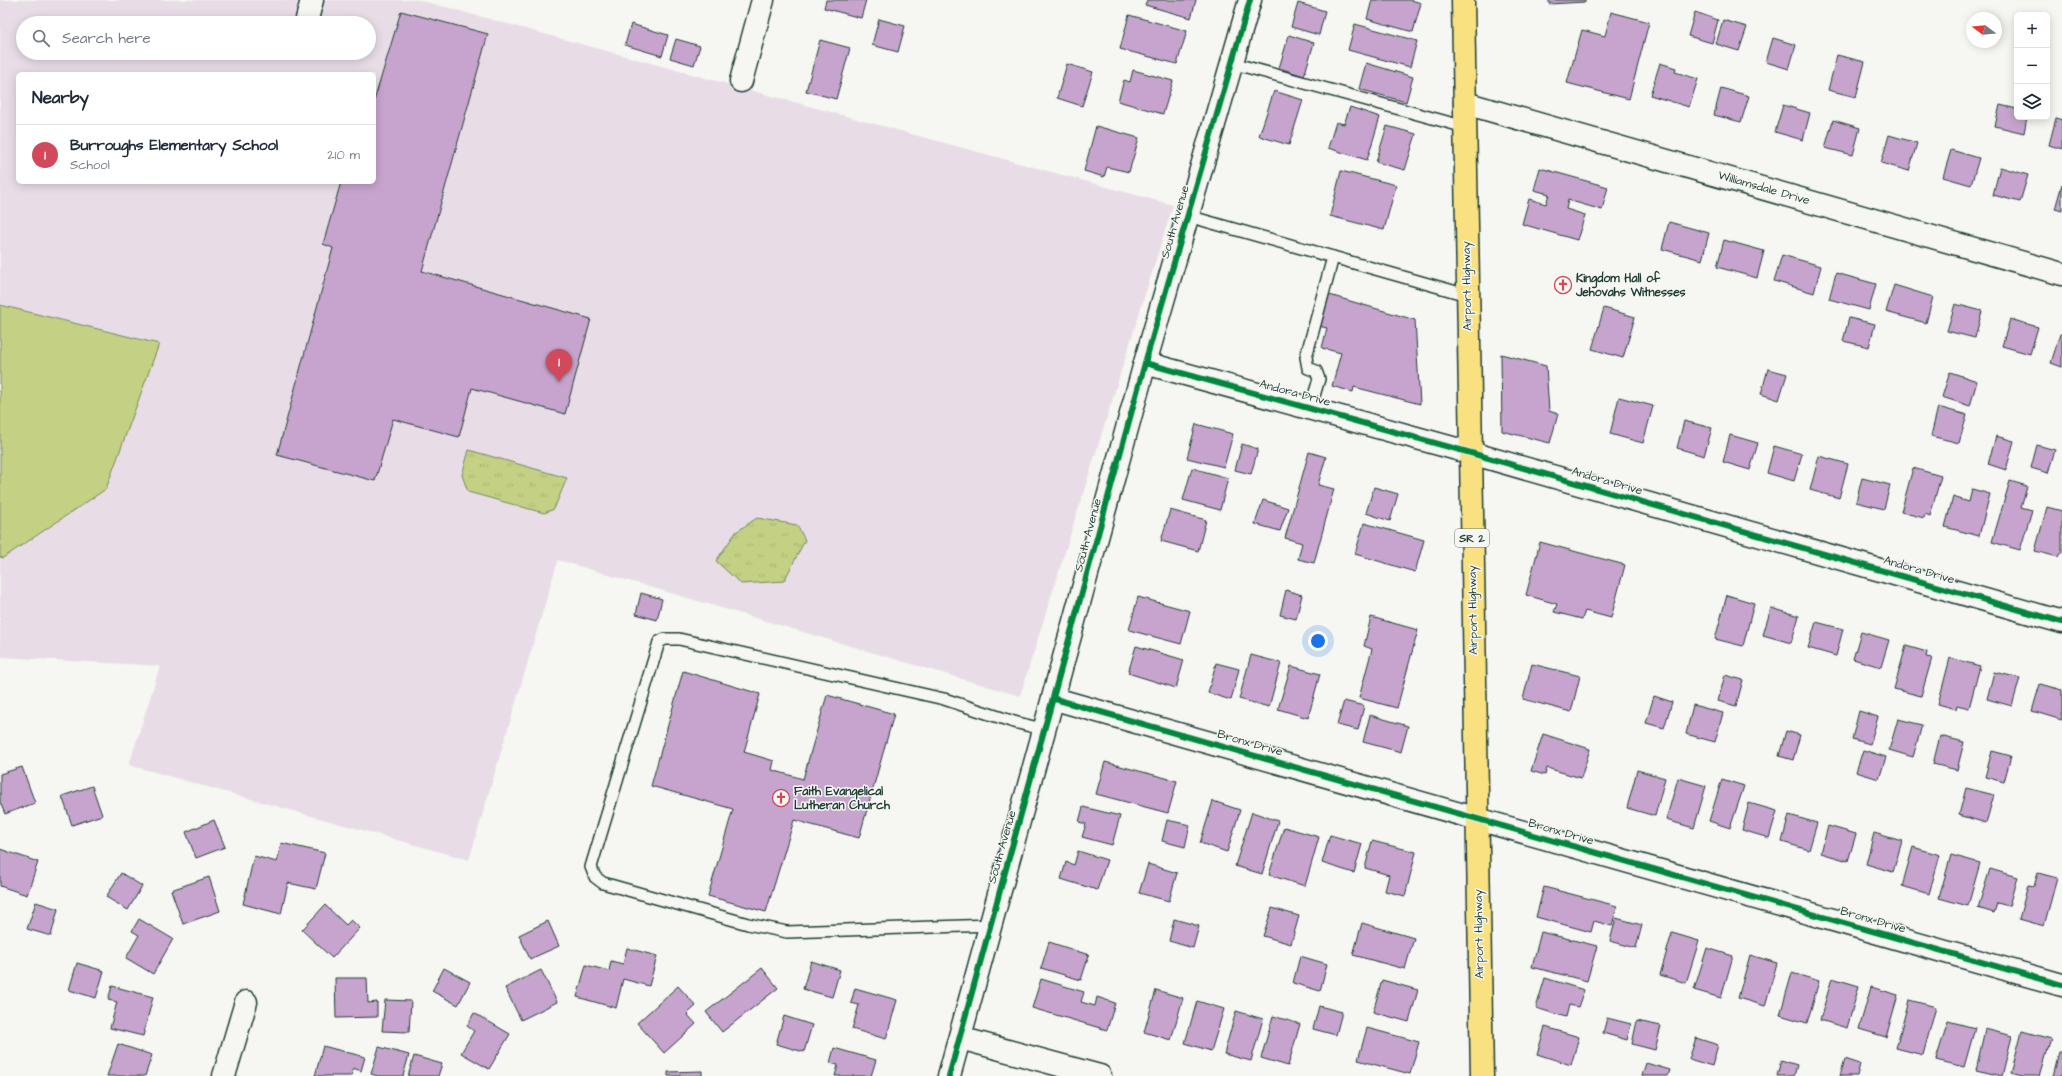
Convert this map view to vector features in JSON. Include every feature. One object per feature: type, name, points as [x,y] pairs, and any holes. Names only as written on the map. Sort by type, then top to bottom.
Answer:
[{"type":"main road","name":"Airport Highway","points":[[1463,0],[1476,819],[1482,1076]]},
{"type":"street","points":[[741,81],[763,0]]},
{"type":"street","name":"South Avenue","points":[[950,1076],[1055,699],[1146,363],[1250,0]]},
{"type":"street","name":"Williamsdale Drive","points":[[1465,103],[2062,274]]},
{"type":"street","name":"Andora Drive","points":[[1146,363],[1471,453],[2062,622]]},
{"type":"street","name":"Bronx Drive","points":[[1055,699],[2062,986]]},
{"type":"street","points":[[224,1076],[246,1002]]},
{"type":"street","points":[[960,1038],[1100,1076]]},
{"type":"lane","points":[[1232,63],[1465,127]]},
{"type":"lane","points":[[1188,216],[1467,296]]},
{"type":"lane","points":[[1310,409],[1319,379],[1316,371],[1308,368],[1306,357],[1333,257]]},
{"type":"lane","points":[[992,924],[787,932],[748,924],[603,883],[596,877],[591,867],[659,642],[665,639],[679,639],[848,676],[944,699],[1014,722],[1046,730]]},
{"type":"shaded area","points":[[0,0],[419,0],[1173,205],[1020,696],[558,560],[469,860],[129,765],[160,666],[0,657]]},
{"type":"green space","points":[[0,305],[159,344],[106,489],[3,558],[0,557]]},
{"type":"green space","points":[[469,450],[567,478],[554,509],[544,513],[468,492],[462,475]]},
{"type":"green space","points":[[757,518],[797,525],[805,540],[784,581],[741,584],[716,561],[736,532]]},
{"type":"building","points":[[826,0],[866,0],[861,18],[824,8]]},
{"type":"building","points":[[1147,0],[1196,0],[1191,18],[1145,5]]},
{"type":"building","points":[[1372,0],[1411,0],[1421,3],[1413,32],[1367,19]]},
{"type":"building","points":[[1549,0],[1585,0],[1585,2],[1549,4]]},
{"type":"building","points":[[1298,3],[1325,11],[1319,35],[1291,27]]},
{"type":"building","points":[[401,11],[488,34],[422,271],[591,319],[565,414],[472,388],[459,437],[393,419],[375,481],[277,455],[333,248],[323,244],[340,184],[376,184],[376,94]]},
{"type":"building","points":[[1611,12],[1649,22],[1629,99],[1567,83],[1582,30],[1605,36]]},
{"type":"building","points":[[1695,12],[1718,20],[1712,43],[1688,36]]},
{"type":"building","points":[[1129,15],[1187,31],[1177,64],[1120,49]]},
{"type":"building","points":[[879,19],[905,26],[898,52],[872,45]]},
{"type":"building","points":[[1723,20],[1747,27],[1739,51],[1716,44]]},
{"type":"building","points":[[631,24],[668,35],[662,56],[625,45]]},
{"type":"building","points":[[1355,24],[1417,41],[1410,67],[1348,50]]},
{"type":"building","points":[[1289,35],[1314,43],[1304,76],[1279,68]]},
{"type":"building","points":[[1773,38],[1796,45],[1789,69],[1766,62]]},
{"type":"building","points":[[676,39],[700,46],[694,65],[670,58]]},
{"type":"building","points":[[820,40],[850,48],[836,99],[806,91]]},
{"type":"building","points":[[1837,55],[1865,62],[1856,97],[1828,90]]},
{"type":"building","points":[[1366,63],[1413,77],[1406,102],[1359,89]]},
{"type":"building","points":[[1660,63],[1676,68],[1675,72],[1698,79],[1689,107],[1650,95]]},
{"type":"building","points":[[1067,64],[1093,72],[1082,106],[1057,98]]},
{"type":"building","points":[[1133,70],[1173,81],[1163,114],[1118,101],[1124,80],[1130,82]]},
{"type":"building","points":[[1721,88],[1749,96],[1741,122],[1714,115]]},
{"type":"building","points":[[1274,91],[1303,100],[1289,145],[1259,136]]},
{"type":"building","points":[[1783,105],[1810,113],[1803,140],[1775,132]]},
{"type":"building","points":[[2000,105],[2014,108],[2014,120],[2026,120],[2024,133],[1995,126]]},
{"type":"building","points":[[1350,107],[1380,117],[1367,160],[1328,148],[1336,122],[1344,124]]},
{"type":"building","points":[[2056,118],[2062,120],[2062,149],[2049,145]]},
{"type":"building","points":[[1833,120],[1860,128],[1853,155],[1825,148]]},
{"type":"building","points":[[1096,126],[1139,138],[1129,172],[1107,167],[1104,177],[1084,171]]},
{"type":"building","points":[[1387,126],[1416,134],[1405,170],[1376,162]]},
{"type":"building","points":[[1889,135],[1917,143],[1909,171],[1881,163]]},
{"type":"building","points":[[1951,150],[1979,158],[1971,185],[1943,177]]},
{"type":"building","points":[[2000,167],[2028,175],[2020,202],[1993,195]]},
{"type":"building","points":[[1540,168],[1608,187],[1602,210],[1568,200],[1566,209],[1585,215],[1577,240],[1522,224],[1529,199],[1546,204],[1549,194],[1534,190]]},
{"type":"building","points":[[1341,171],[1396,185],[1384,230],[1330,216]]},
{"type":"building","points":[[2062,184],[2062,211],[2055,209]]},
{"type":"building","points":[[1669,222],[1709,233],[1702,260],[1662,249]]},
{"type":"building","points":[[1724,240],[1764,251],[1757,278],[1717,267]]},
{"type":"building","points":[[1782,255],[1821,266],[1814,293],[1774,281]]},
{"type":"building","points":[[1836,273],[1876,284],[1869,310],[1829,299]]},
{"type":"building","points":[[1894,285],[1933,297],[1926,323],[1886,312]]},
{"type":"building","points":[[1326,294],[1415,320],[1420,404],[1354,387],[1353,392],[1332,386],[1341,353],[1322,348],[1327,328],[1318,326]]},
{"type":"building","points":[[1955,304],[1982,311],[1975,338],[1947,331]]},
{"type":"building","points":[[1604,308],[1635,317],[1623,358],[1592,349]]},
{"type":"building","points":[[1849,318],[1875,324],[1869,347],[1843,341]]},
{"type":"building","points":[[2010,319],[2038,327],[2030,354],[2002,346]]},
{"type":"building","points":[[2060,334],[2062,334],[2062,367],[2051,363]]},
{"type":"building","points":[[1501,354],[1546,366],[1549,411],[1558,414],[1550,443],[1502,431]]},
{"type":"building","points":[[1768,369],[1787,374],[1779,400],[1761,394]]},
{"type":"building","points":[[1950,372],[1977,381],[1970,406],[1942,397]]},
{"type":"building","points":[[1619,397],[1653,406],[1643,443],[1610,434]]},
{"type":"building","points":[[1938,407],[1967,415],[1959,443],[1931,436]]},
{"type":"building","points":[[1684,421],[1712,428],[1704,456],[1677,448]]},
{"type":"building","points":[[1196,424],[1233,434],[1224,467],[1187,458]]},
{"type":"building","points":[[1730,435],[1758,443],[1750,470],[1723,462]]},
{"type":"building","points":[[1996,436],[2014,441],[2006,470],[1988,464]]},
{"type":"building","points":[[1242,444],[1258,449],[1251,474],[1235,470]]},
{"type":"building","points":[[2037,445],[2055,450],[2048,473],[2031,468]]},
{"type":"building","points":[[1774,446],[1802,454],[1794,481],[1767,473]]},
{"type":"building","points":[[1309,452],[1326,457],[1318,485],[1334,489],[1314,563],[1298,559],[1302,543],[1285,538]]},
{"type":"building","points":[[1819,456],[1848,464],[1839,498],[1810,490]]},
{"type":"building","points":[[1192,468],[1228,478],[1220,510],[1183,500]]},
{"type":"building","points":[[1913,468],[1941,476],[1930,516],[1925,514],[1924,518],[1901,512]]},
{"type":"building","points":[[1862,478],[1890,485],[1884,509],[1856,502]]},
{"type":"building","points":[[2010,481],[2027,486],[2021,507],[2032,510],[2020,550],[1992,542]]},
{"type":"building","points":[[1374,487],[1398,494],[1390,521],[1366,513]]},
{"type":"building","points":[[1972,489],[1990,494],[1979,536],[1945,527],[1953,497],[1969,502]]},
{"type":"building","points":[[1263,500],[1288,508],[1280,531],[1255,524]]},
{"type":"building","points":[[2047,507],[2062,511],[2062,553],[2060,553],[2058,557],[2035,551]]},
{"type":"building","points":[[1170,510],[1206,520],[1198,551],[1161,541]]},
{"type":"building","points":[[1364,523],[1424,540],[1415,572],[1355,554]]},
{"type":"building","points":[[1540,542],[1625,565],[1611,618],[1585,611],[1582,619],[1554,612],[1557,604],[1526,595]]},
{"type":"building","points":[[1286,590],[1302,595],[1296,619],[1280,615]]},
{"type":"building","points":[[641,593],[662,599],[657,620],[636,614]]},
{"type":"building","points":[[1727,595],[1754,603],[1743,646],[1715,639]]},
{"type":"building","points":[[1138,597],[1190,611],[1181,644],[1129,630]]},
{"type":"building","points":[[1771,608],[1799,616],[1791,643],[1763,635]]},
{"type":"building","points":[[1371,617],[1418,630],[1397,708],[1359,698],[1372,649],[1364,646]]},
{"type":"building","points":[[1816,622],[1843,629],[1836,656],[1808,648]]},
{"type":"building","points":[[1861,632],[1889,640],[1881,667],[1853,659]]},
{"type":"building","points":[[1136,646],[1184,660],[1176,688],[1128,673]]},
{"type":"building","points":[[1906,646],[1927,652],[1926,657],[1932,658],[1921,696],[1894,689]]},
{"type":"building","points":[[1251,655],[1281,663],[1269,707],[1239,699]]},
{"type":"building","points":[[1950,658],[1980,666],[1969,708],[1957,705],[1956,709],[1938,704]]},
{"type":"building","points":[[1216,663],[1239,669],[1231,700],[1208,693]]},
{"type":"building","points":[[1532,664],[1580,676],[1571,712],[1523,699]]},
{"type":"building","points":[[1291,666],[1320,674],[1308,718],[1278,709]]},
{"type":"building","name":"Faith Evangelical Lutheran Church","points":[[683,671],[760,694],[744,752],[774,761],[772,770],[803,779],[827,695],[894,714],[859,838],[794,820],[766,912],[708,896],[733,809],[651,786]]},
{"type":"building","points":[[1994,672],[2020,678],[2012,706],[1987,699]]},
{"type":"building","points":[[1725,675],[1743,680],[1736,706],[1718,701]]},
{"type":"building","points":[[2040,684],[2062,690],[2062,720],[2032,711]]},
{"type":"building","points":[[1654,696],[1672,702],[1664,728],[1646,723]]},
{"type":"building","points":[[1344,701],[1364,706],[1358,730],[1337,725]]},
{"type":"building","points":[[1693,705],[1723,713],[1715,742],[1686,734]]},
{"type":"building","points":[[1859,711],[1878,717],[1870,744],[1852,739]]},
{"type":"building","points":[[1370,715],[1408,726],[1401,752],[1363,742]]},
{"type":"building","points":[[1898,719],[1922,725],[1913,757],[1889,750]]},
{"type":"building","points":[[1786,731],[1800,735],[1793,760],[1779,756]]},
{"type":"building","points":[[1543,734],[1590,749],[1581,778],[1547,768],[1545,775],[1531,771]]},
{"type":"building","points":[[1940,736],[1964,742],[1957,770],[1933,764]]},
{"type":"building","points":[[1863,750],[1886,757],[1879,779],[1856,772]]},
{"type":"building","points":[[1992,751],[2011,756],[2004,782],[1985,777]]},
{"type":"building","points":[[1105,762],[1177,781],[1168,813],[1096,794]]},
{"type":"building","points":[[22,767],[35,803],[5,814],[0,802],[0,774]]},
{"type":"building","points":[[1637,770],[1665,778],[1655,816],[1627,808]]},
{"type":"building","points":[[1678,778],[1706,786],[1694,828],[1666,820]]},
{"type":"building","points":[[1722,779],[1744,786],[1730,828],[1709,821]]},
{"type":"building","points":[[92,786],[102,815],[72,825],[62,796]]},
{"type":"building","points":[[1966,788],[1994,795],[1986,823],[1959,815]]},
{"type":"building","points":[[1213,801],[1240,810],[1227,852],[1200,843]]},
{"type":"building","points":[[1749,803],[1777,811],[1769,838],[1742,830]]},
{"type":"building","points":[[1083,807],[1120,816],[1112,845],[1082,837],[1086,824],[1079,822]]},
{"type":"building","points":[[1252,812],[1278,821],[1262,874],[1235,866]]},
{"type":"building","points":[[1789,815],[1817,823],[1809,850],[1782,842]]},
{"type":"building","points":[[214,820],[225,847],[196,858],[186,832]]},
{"type":"building","points":[[1167,820],[1190,825],[1185,847],[1162,841]]},
{"type":"building","points":[[1828,826],[1856,834],[1848,861],[1821,853]]},
{"type":"building","points":[[1284,827],[1319,837],[1305,886],[1269,875]]},
{"type":"building","points":[[1874,833],[1902,841],[1893,872],[1866,864]]},
{"type":"building","points":[[1330,835],[1362,844],[1354,873],[1322,863]]},
{"type":"building","points":[[1372,841],[1416,852],[1405,896],[1385,891],[1389,875],[1365,868]]},
{"type":"building","points":[[281,843],[325,853],[316,889],[288,883],[281,914],[243,904],[254,856],[277,862]]},
{"type":"building","points":[[1913,847],[1940,855],[1929,894],[1902,886]]},
{"type":"building","points":[[0,849],[38,862],[27,895],[0,886]]},
{"type":"building","points":[[1078,851],[1107,860],[1097,890],[1061,879],[1066,862],[1074,865]]},
{"type":"building","points":[[1951,855],[1980,863],[1968,906],[1939,898]]},
{"type":"building","points":[[1148,864],[1177,873],[1169,901],[1139,893]]},
{"type":"building","points":[[1990,869],[2017,877],[2009,906],[1997,903],[1994,913],[1978,908]]},
{"type":"building","points":[[121,873],[142,886],[128,910],[106,897]]},
{"type":"building","points":[[2038,873],[2057,878],[2044,926],[2019,919],[2028,885],[2034,886]]},
{"type":"building","points":[[209,877],[220,911],[183,924],[171,890]]},
{"type":"building","points":[[1544,887],[1617,906],[1612,926],[1594,921],[1591,932],[1536,917]]},
{"type":"building","points":[[36,902],[58,909],[51,936],[27,929]]},
{"type":"building","points":[[325,905],[346,925],[351,920],[360,928],[332,958],[302,930]]},
{"type":"building","points":[[1272,908],[1299,916],[1291,944],[1263,936]]},
{"type":"building","points":[[1616,918],[1642,925],[1636,948],[1610,941]]},
{"type":"building","points":[[139,919],[173,939],[153,974],[126,958],[139,935],[132,931]]},
{"type":"building","points":[[1174,919],[1199,926],[1193,948],[1169,941]]},
{"type":"building","points":[[548,921],[559,946],[530,959],[519,935]]},
{"type":"building","points":[[1362,923],[1414,938],[1405,969],[1353,955]]},
{"type":"building","points":[[1541,932],[1597,946],[1587,981],[1532,967]]},
{"type":"building","points":[[1672,933],[1699,941],[1686,983],[1660,975]]},
{"type":"building","points":[[1049,942],[1089,955],[1081,980],[1041,968]]},
{"type":"building","points":[[627,948],[657,956],[649,986],[623,979],[616,1008],[577,997],[586,965],[609,971],[611,961],[623,964]]},
{"type":"building","points":[[1707,948],[1733,956],[1721,998],[1694,990]]},
{"type":"building","points":[[1750,955],[1777,963],[1765,1006],[1738,998]]},
{"type":"building","points":[[1300,956],[1327,964],[1320,991],[1293,983]]},
{"type":"building","points":[[811,961],[840,970],[832,997],[803,989]]},
{"type":"building","points":[[77,963],[104,971],[96,998],[69,990]]},
{"type":"building","points":[[444,968],[470,982],[458,1005],[432,991]]},
{"type":"building","points":[[762,968],[778,988],[722,1032],[706,1012]]},
{"type":"building","points":[[541,970],[557,1002],[521,1020],[505,988]]},
{"type":"building","points":[[1792,973],[1819,981],[1807,1023],[1780,1015]]},
{"type":"building","points":[[335,978],[367,978],[368,1003],[377,1002],[377,1017],[336,1018]]},
{"type":"building","points":[[1545,978],[1584,990],[1578,1007],[1569,1005],[1566,1017],[1536,1008]]},
{"type":"building","points":[[1832,978],[1859,986],[1847,1028],[1820,1020]]},
{"type":"building","points":[[1041,979],[1084,992],[1081,1002],[1095,1006],[1097,997],[1115,1003],[1107,1030],[1032,1008]]},
{"type":"building","points":[[1382,980],[1418,990],[1409,1022],[1373,1012]]},
{"type":"building","points":[[112,986],[153,997],[143,1036],[110,1028],[117,1002],[108,1000]]},
{"type":"building","points":[[678,986],[696,1006],[687,1014],[696,1024],[664,1053],[637,1023]]},
{"type":"building","points":[[1871,987],[1898,995],[1886,1037],[1859,1029]]},
{"type":"building","points":[[855,988],[897,1000],[886,1039],[852,1029],[859,1005],[851,1003]]},
{"type":"building","points":[[1156,990],[1183,998],[1171,1040],[1144,1032]]},
{"type":"building","points":[[385,1000],[411,1001],[409,1032],[382,1031]]},
{"type":"building","points":[[1909,1000],[1936,1007],[1923,1055],[1896,1048]]},
{"type":"building","points":[[1197,1001],[1224,1009],[1211,1051],[1185,1043]]},
{"type":"building","points":[[1319,1006],[1342,1012],[1336,1035],[1313,1029]]},
{"type":"building","points":[[1236,1011],[1263,1019],[1251,1061],[1224,1054]]},
{"type":"building","points":[[474,1013],[510,1034],[489,1069],[461,1053],[474,1031],[467,1026]]},
{"type":"building","points":[[784,1016],[812,1025],[804,1052],[776,1044]]},
{"type":"building","points":[[1273,1016],[1300,1024],[1288,1066],[1261,1058]]},
{"type":"building","points":[[1607,1018],[1631,1024],[1627,1040],[1603,1033]]},
{"type":"building","points":[[1637,1021],[1661,1026],[1655,1050],[1632,1044]]},
{"type":"building","points":[[1948,1021],[1975,1028],[1964,1067],[1936,1060]]},
{"type":"building","points":[[1545,1027],[1579,1037],[1571,1065],[1537,1054]]},
{"type":"building","points":[[1367,1028],[1419,1042],[1410,1074],[1358,1060]]},
{"type":"building","points":[[1985,1029],[2012,1036],[2002,1076],[1976,1070]]},
{"type":"building","points":[[2022,1031],[2051,1039],[2040,1076],[2022,1076],[2011,1073]]},
{"type":"building","points":[[1696,1038],[1718,1045],[1712,1066],[1689,1059]]},
{"type":"building","points":[[118,1044],[152,1055],[145,1076],[107,1076]]},
{"type":"building","points":[[323,1046],[365,1057],[361,1071],[353,1068],[351,1076],[315,1076]]},
{"type":"building","points":[[379,1047],[409,1055],[403,1076],[378,1076],[371,1074]]},
{"type":"building","points":[[834,1048],[876,1060],[871,1076],[835,1076],[838,1065],[830,1063]]},
{"type":"building","points":[[2059,1052],[2062,1052],[2062,1076],[2053,1076]]},
{"type":"building","points":[[414,1056],[442,1064],[438,1076],[408,1076]]},
{"type":"building","points":[[1845,1059],[1860,1064],[1857,1076],[1840,1076]]},
{"type":"building","points":[[1781,1060],[1797,1065],[1794,1076],[1777,1076]]},
{"type":"building","points":[[1646,1063],[1670,1070],[1668,1076],[1642,1076]]},
{"type":"building","points":[[702,1071],[702,1076],[668,1076],[668,1072]]},
{"type":"cycle path","points":[[949,1076],[1145,363],[1250,0]]},
{"type":"cycle path","points":[[1145,363],[1471,453],[2062,622]]},
{"type":"cycle path","points":[[1055,699],[2062,985]]},
{"type":"place","name":"Kingdom Hall of Jehovahs Witnesses","points":[[1563,285]]},
{"type":"place","name":"Burroughs Elementary School","points":[[559,382]]},
{"type":"place","name":"Faith Evangelical Lutheran Church","points":[[781,798]]}]
